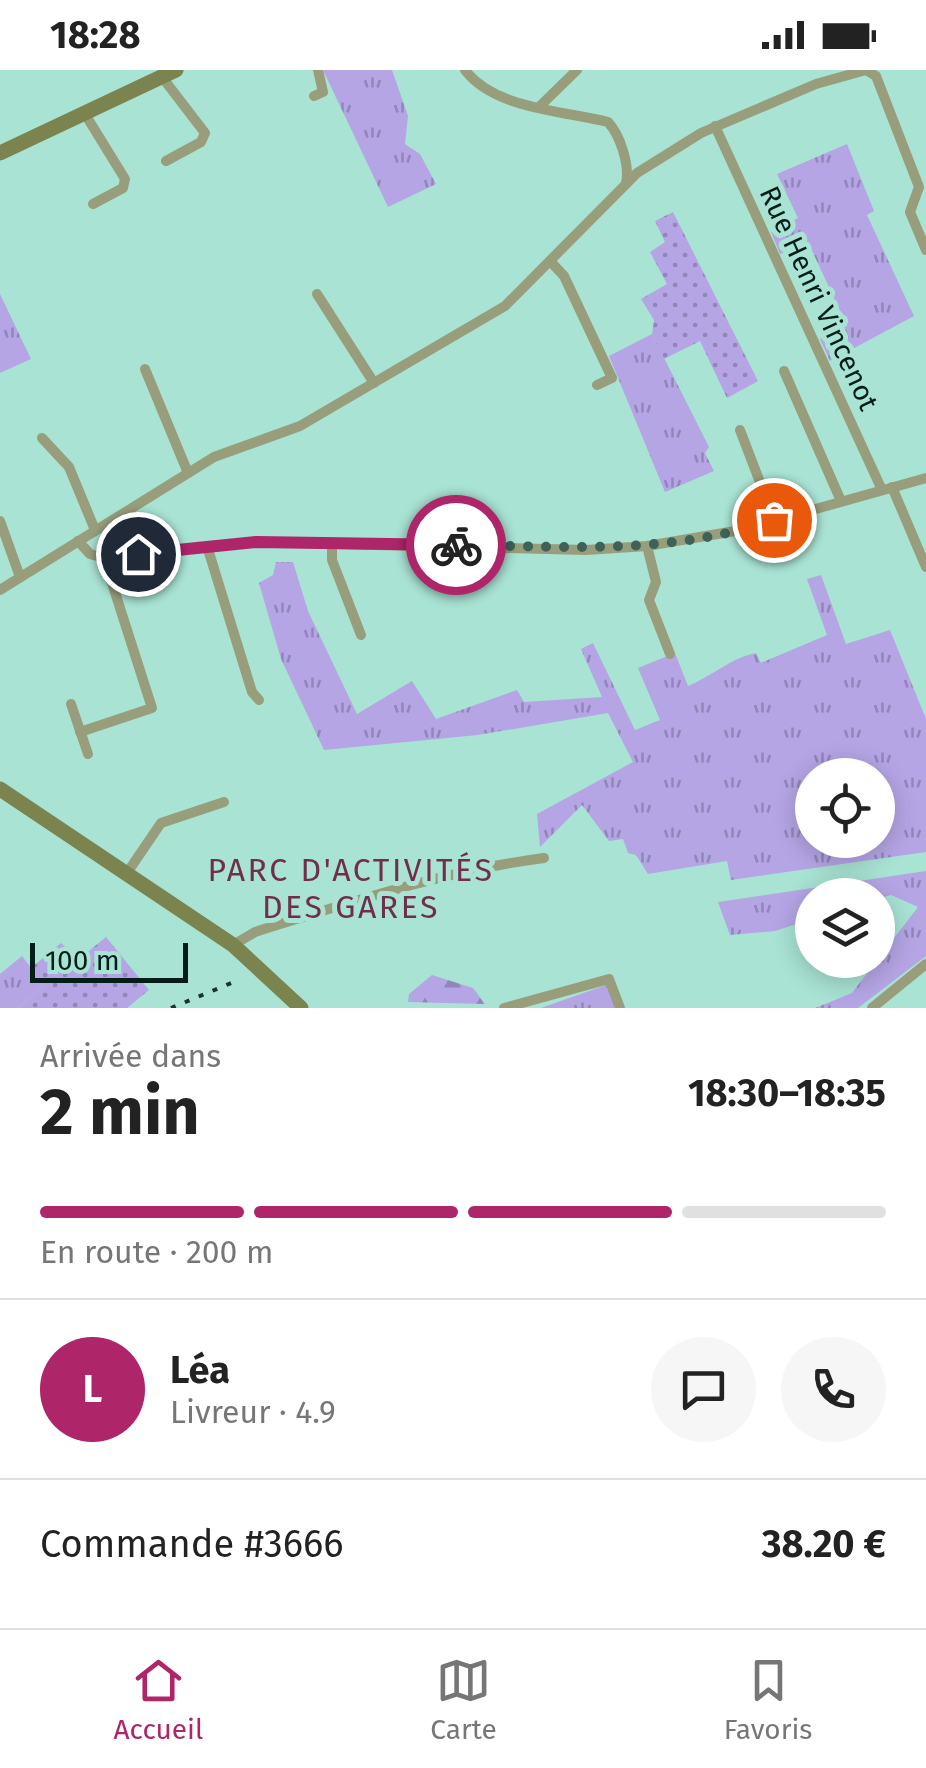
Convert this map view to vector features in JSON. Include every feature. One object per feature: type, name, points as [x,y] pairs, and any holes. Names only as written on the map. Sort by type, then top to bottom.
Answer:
[{"type":"main road","points":[[0,153],[169,73]]},
{"type":"main road","points":[[0,788],[232,945],[301,1008]]},
{"type":"street","points":[[314,96],[322,92],[324,85],[318,70]]},
{"type":"street","points":[[465,70],[491,91],[608,122],[616,133],[628,173],[626,184]]},
{"type":"street","points":[[540,107],[577,70]]},
{"type":"street","points":[[2,586],[214,457],[281,435],[505,306],[626,184],[657,159],[716,126],[826,80],[873,70],[919,187],[910,212],[926,250]]},
{"type":"street","points":[[166,161],[201,142],[205,134],[169,73]]},
{"type":"street","points":[[85,114],[126,178],[123,188],[93,204]]},
{"type":"street","name":"Rue Henri Vincenot","points":[[716,126],[926,567]]},
{"type":"street","points":[[550,261],[564,276],[612,378],[597,385]]},
{"type":"street","points":[[317,294],[374,383]]},
{"type":"street","points":[[145,369],[188,473]]},
{"type":"street","points":[[784,371],[842,501]]},
{"type":"street","points":[[740,430],[774,520]]},
{"type":"street","points":[[42,438],[69,467],[96,530]]},
{"type":"street","points":[[78,541],[90,554],[104,558],[207,546],[332,543],[586,550],[647,546],[698,540],[926,478]]},
{"type":"street","points":[[0,521],[20,577]]},
{"type":"street","points":[[332,543],[332,560],[361,635]]},
{"type":"street","points":[[207,546],[252,692],[260,700]]},
{"type":"street","points":[[647,546],[656,582],[649,600],[670,654]]},
{"type":"street","points":[[80,732],[152,708],[104,558]]},
{"type":"street","points":[[71,704],[88,754]]},
{"type":"street","points":[[127,873],[161,822],[224,802]]},
{"type":"street","points":[[232,945],[254,932],[413,882],[469,868],[544,858]]},
{"type":"street","points":[[872,1008],[926,964]]},
{"type":"street","points":[[504,1008],[609,979],[620,1008]]},
{"type":"green space","points":[[323,70],[392,70],[408,116],[405,144],[420,154],[436,184],[388,207]]},
{"type":"green space","points":[[847,144],[874,211],[867,215],[914,316],[830,361],[820,339],[847,326],[808,242],[780,254],[771,232],[798,218],[777,174]]},
{"type":"green space","points":[[673,212],[758,381],[727,398],[700,341],[664,359],[652,334],[654,320],[641,299],[667,284],[650,252],[665,242],[655,221]]},
{"type":"green space","points":[[0,294],[31,359],[0,373]]},
{"type":"green space","points":[[652,334],[709,447],[705,453],[714,471],[665,492],[609,356]]},
{"type":"green space","points":[[276,562],[293,562],[308,611],[357,714],[412,681],[436,719],[517,690],[524,702],[602,697],[581,649],[593,643],[635,730],[660,720],[638,668],[675,653],[688,686],[747,655],[756,653],[761,663],[827,635],[807,579],[821,575],[846,644],[890,630],[926,719],[926,852],[895,856],[895,758],[795,758],[795,858],[884,858],[731,880],[727,861],[648,874],[636,855],[628,853],[623,839],[609,841],[582,805],[540,847],[537,814],[633,762],[608,713],[478,735],[324,750],[281,659],[259,583],[273,575]]},
{"type":"green space","points":[[926,871],[926,956],[858,1008],[815,1008],[852,993],[864,978],[895,978],[895,937],[918,907],[895,897],[895,878],[879,878]]},
{"type":"green space","points":[[795,891],[795,925],[775,931],[730,935],[718,902]]},
{"type":"green space","points":[[106,937],[149,990],[127,1008],[18,1008],[44,985],[31,968],[61,943],[78,960]]},
{"type":"green space","points":[[22,956],[44,985],[18,1008],[0,1008],[0,974]]},
{"type":"green space","points":[[432,975],[473,988],[485,1004],[408,1002],[409,994]]},
{"type":"green space","points":[[606,985],[616,1008],[541,1008]]},
{"type":"railway","points":[[171,1008],[236,981]]},
{"type":"way so far","points":[[456,545],[611,550],[698,540],[774,520]]},
{"type":"district","name":"PARC D'ACTIVITÉS DES GARES","points":[[351,888]]},
{"type":"route","points":[[138,554],[256,542],[456,545]]}]
